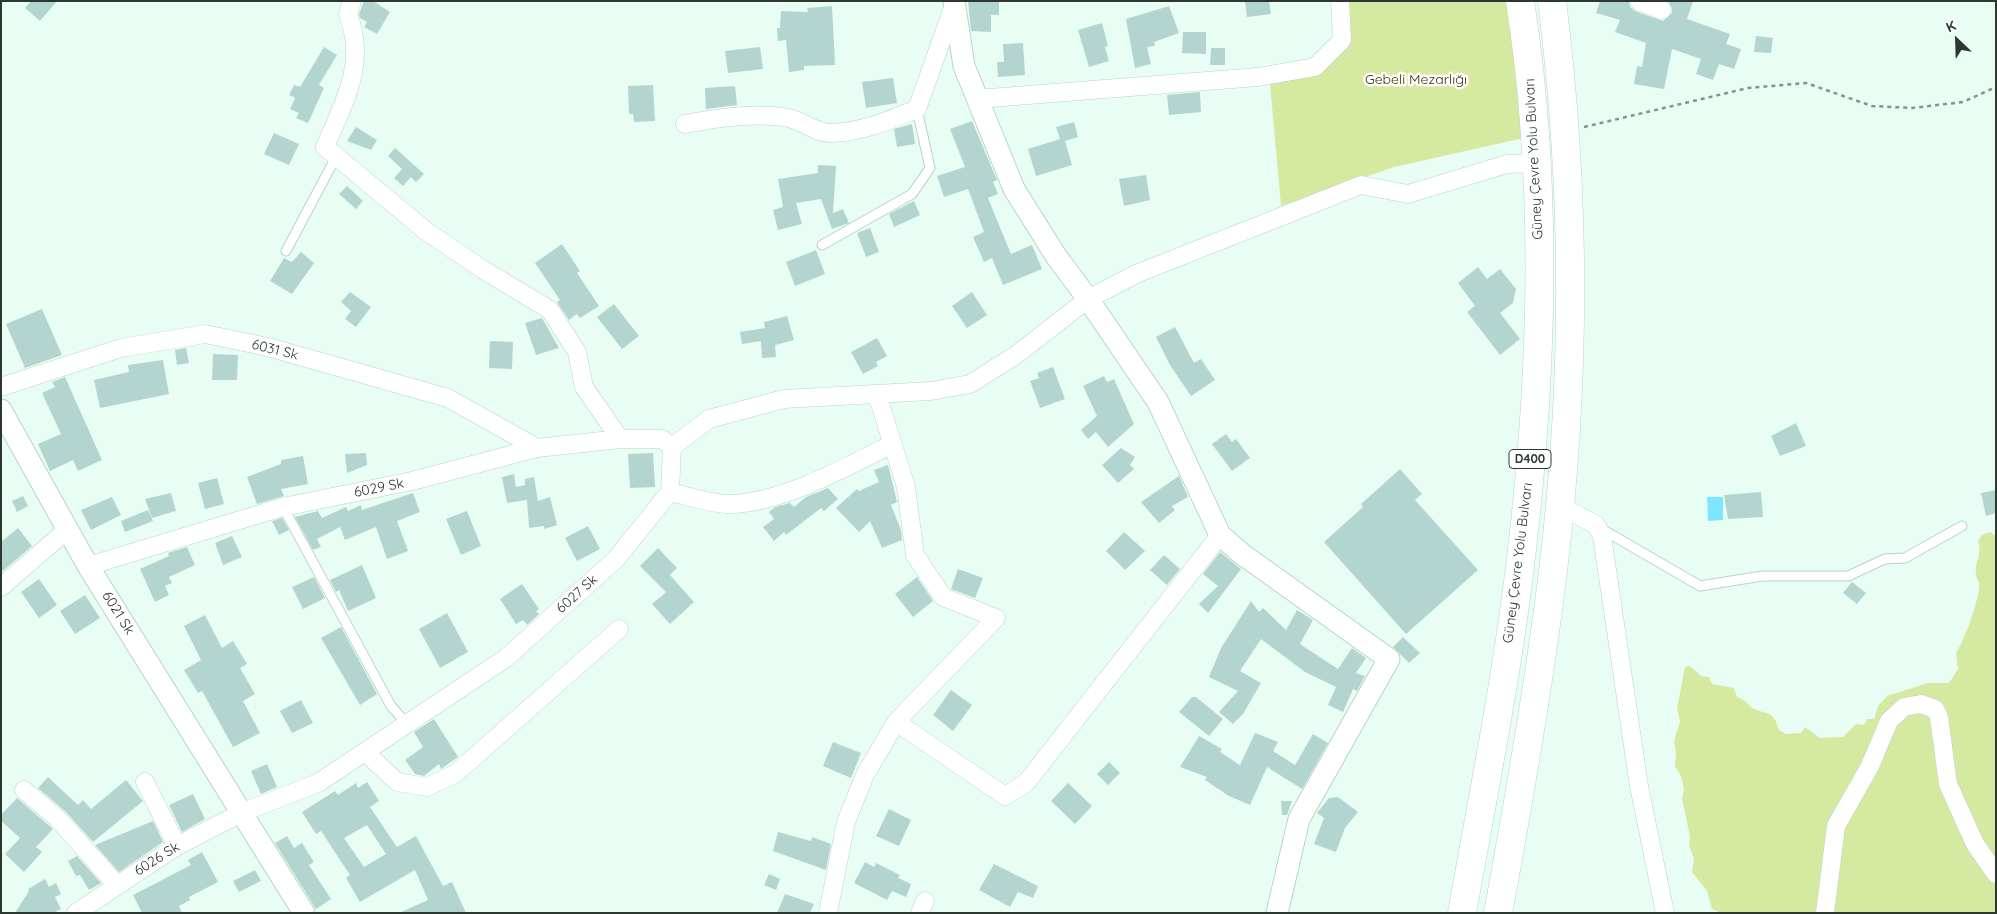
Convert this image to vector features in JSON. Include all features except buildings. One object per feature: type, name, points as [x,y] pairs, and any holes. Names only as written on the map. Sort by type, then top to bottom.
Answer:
[{"type":"highway","name":"Güney Çevre Yolu Bulvarı","points":[[1462,913],[1521,558],[1537,386],[1539,315],[1536,162],[1533,110],[1520,1]]},
{"type":"highway","name":"D400","points":[[1498,913],[1544,642],[1560,505],[1568,393],[1571,270],[1570,204],[1552,1]]},
{"type":"street","points":[[352,1],[348,14],[355,34],[353,81],[325,147],[426,231],[482,269],[550,310],[577,352],[584,388],[620,439]]},
{"type":"street","points":[[977,99],[1258,77],[1315,67],[1342,40],[1340,1]]},
{"type":"street","points":[[1639,1],[1662,10]]},
{"type":"street","points":[[953,5],[964,66],[1014,188],[1056,256],[1088,299],[1158,402],[1220,535],[1242,554],[1389,659],[1299,819],[1277,913]]},
{"type":"street","points":[[685,124],[708,119],[770,116],[790,118],[830,133],[878,125],[917,109],[953,5]]},
{"type":"street","points":[[892,444],[838,472],[767,498],[726,504],[670,492],[672,447],[709,419],[784,399],[931,391],[970,384],[1016,355],[1088,299],[1136,274],[1361,185],[1408,194],[1507,164],[1536,162]]},
{"type":"street","name":"6031 Sk","points":[[1,387],[121,348],[205,334],[268,347],[448,398],[537,448]]},
{"type":"street","points":[[828,913],[846,822],[865,775],[896,722],[996,618],[943,597],[915,555],[906,487],[877,394]]},
{"type":"street","name":"6021 Sk","points":[[1,410],[88,566],[243,812],[304,913]]},
{"type":"street","name":"6029 Sk","points":[[88,566],[283,507],[412,481],[537,448],[620,439],[662,440],[672,447]]},
{"type":"street","name":"6027 Sk","points":[[243,812],[318,783],[506,658],[616,559],[670,492]]},
{"type":"street","points":[[1560,505],[1596,525],[1602,536],[1639,786],[1665,913]]},
{"type":"street","points":[[1,587],[67,530]]},
{"type":"street","points":[[896,722],[1005,796],[1026,783],[1220,535]]},
{"type":"street","points":[[365,752],[397,782],[427,787],[455,774],[619,629]]},
{"type":"street","points":[[1826,913],[1836,826],[1870,766],[1889,721],[1904,707],[1921,704],[1934,709],[1939,717],[1948,784],[1975,844],[1996,874]]},
{"type":"street","points":[[145,782],[177,846]]},
{"type":"street","points":[[24,790],[58,818],[117,885]]},
{"type":"street","name":"6026 Sk","points":[[85,911],[117,885],[177,846],[243,812]]},
{"type":"lane","points":[[822,245],[912,194],[930,168],[917,109]]},
{"type":"lane","points":[[286,251],[336,157]]},
{"type":"lane","points":[[283,507],[391,706],[407,724]]},
{"type":"lane","points":[[1596,525],[1700,586],[1762,576],[1848,576],[1885,559],[1905,558],[1962,526]]},
{"type":"path","points":[[1565,131],[1748,88],[1806,83],[1872,106],[1912,108],[1962,102],[1996,87]]},
{"type":"green space","name":"Gebeli Mezarlığı","points":[[1338,1],[1515,1],[1528,137],[1394,167],[1281,206],[1270,84],[1306,74],[1340,53]]},
{"type":"green space","points":[[1990,532],[1996,536],[1996,913],[1722,913],[1712,909],[1707,891],[1692,872],[1694,858],[1689,846],[1690,837],[1682,798],[1684,789],[1681,776],[1675,766],[1676,752],[1674,741],[1680,721],[1677,709],[1685,667],[1690,666],[1701,676],[1709,677],[1712,684],[1734,688],[1737,697],[1744,700],[1754,709],[1770,714],[1779,730],[1786,734],[1801,733],[1805,727],[1820,738],[1843,737],[1856,724],[1864,725],[1867,719],[1874,719],[1878,706],[1887,696],[1928,683],[1949,683],[1958,669],[1956,653],[1975,607],[1979,589],[1979,582],[1976,577],[1980,549],[1978,541],[1982,535]]},
{"type":"water","points":[[1707,497],[1723,497],[1723,520],[1708,521]]}]
